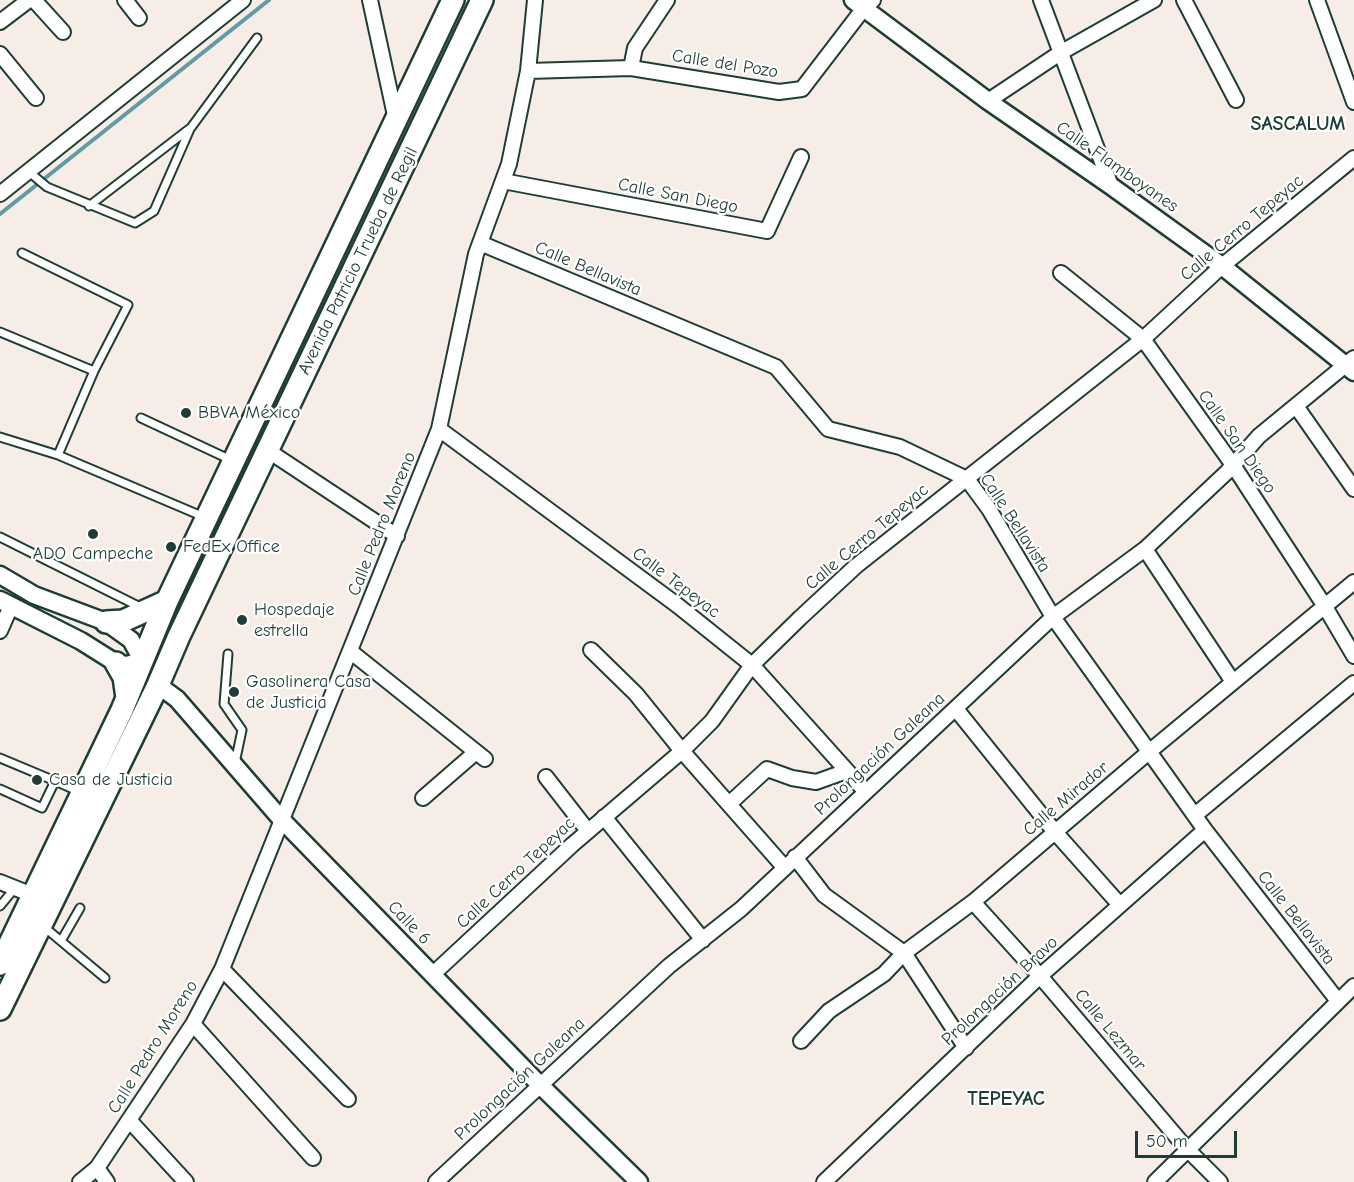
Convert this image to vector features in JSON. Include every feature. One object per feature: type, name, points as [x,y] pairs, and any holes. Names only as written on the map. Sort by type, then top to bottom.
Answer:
[{"type":"main road","name":"Avenida Patricio Trueba de Regil","points":[[0,964],[128,699],[167,601],[453,0]]},
{"type":"main road","name":"Avenida Patricio Trueba de Regil","points":[[0,1010],[41,924],[33,895],[158,685],[178,636],[482,0]]},
{"type":"main road","points":[[106,622],[123,621],[167,601]]},
{"type":"main road","points":[[158,685],[142,660],[163,652],[178,636]]},
{"type":"main road","points":[[116,663],[124,677],[128,699]]},
{"type":"main road","points":[[128,699],[137,688],[147,684],[158,685]]},
{"type":"street","points":[[0,21],[28,0]]},
{"type":"street","points":[[34,0],[63,32]]},
{"type":"street","points":[[125,0],[139,18]]},
{"type":"street","points":[[0,194],[243,0]]},
{"type":"street","points":[[370,0],[396,120]]},
{"type":"street","name":"Calle Pedro Moreno","points":[[80,1182],[97,1168],[193,1024],[222,969],[280,819],[439,429],[476,254],[509,164],[528,71],[535,0]]},
{"type":"street","points":[[631,68],[635,48],[667,0]]},
{"type":"street","points":[[1041,0],[1111,186]]},
{"type":"street","points":[[988,101],[1060,53],[1154,0]]},
{"type":"street","points":[[1184,0],[1236,100]]},
{"type":"street","points":[[1317,0],[1354,102]]},
{"type":"street","name":"Calle del Pozo","points":[[528,71],[631,68],[779,92],[801,89],[863,3]]},
{"type":"street","name":"Calle Flamboyanes","points":[[863,3],[988,101],[1222,266],[1351,365]]},
{"type":"street","points":[[0,54],[36,98]]},
{"type":"street","name":"Calle San Diego","points":[[503,181],[766,231],[801,157]]},
{"type":"street","name":"Calle Cerro Tepeyac","points":[[432,975],[588,831],[682,751],[712,721],[752,665],[856,566],[1143,339],[1222,266],[1354,158]]},
{"type":"street","name":"Calle Bellavista","points":[[480,243],[776,367],[828,429],[900,447],[967,479],[989,509],[1053,617],[1205,830],[1338,1001]]},
{"type":"street","name":"Calle San Diego","points":[[1061,273],[1143,339],[1233,465],[1324,605],[1354,656]]},
{"type":"street","name":"Prolongación Galeana","points":[[435,1182],[669,966],[741,909],[1053,617],[1144,549],[1233,465],[1259,436],[1351,365]]},
{"type":"street","points":[[1296,406],[1354,489]]},
{"type":"street","name":"Calle Tepeyac","points":[[439,429],[677,605],[752,665],[866,792]]},
{"type":"street","points":[[267,450],[397,536]]},
{"type":"street","points":[[1144,549],[1233,682]]},
{"type":"street","points":[[0,575],[34,594],[106,622],[131,640],[142,660],[126,665],[116,663],[81,641],[12,607]]},
{"type":"street","name":"Calle Mirador","points":[[801,1041],[829,1011],[884,974],[904,953],[973,902],[1354,582]]},
{"type":"street","points":[[0,631],[12,607],[34,594]]},
{"type":"street","points":[[591,650],[636,694],[682,751],[785,868]]},
{"type":"street","points":[[350,651],[480,756],[423,798]]},
{"type":"street","points":[[1195,815],[1354,683]]},
{"type":"street","name":"Calle 6","points":[[158,685],[177,699],[280,819],[539,1084],[639,1182]]},
{"type":"street","points":[[956,709],[1055,832],[1120,905]]},
{"type":"street","points":[[729,804],[767,769],[792,778],[816,782],[847,771]]},
{"type":"street","points":[[546,777],[588,831]]},
{"type":"street","points":[[604,817],[703,940]]},
{"type":"street","name":"Prolongación Bravo","points":[[824,1182],[1040,976],[1205,830]]},
{"type":"street","points":[[795,857],[824,896],[904,953],[966,1047]]},
{"type":"street","points":[[0,882],[33,895]]},
{"type":"street","name":"Calle Lezmar","points":[[973,902],[1040,976],[1187,1149],[1220,1182]]},
{"type":"street","points":[[222,969],[348,1099]]},
{"type":"street","points":[[1155,1182],[1354,986]]},
{"type":"street","points":[[193,1024],[313,1158]]},
{"type":"street","points":[[129,1120],[186,1182]]},
{"type":"street","points":[[97,1168],[106,1182]]},
{"type":"lane","points":[[28,171],[47,187],[135,223],[154,211],[190,129],[257,38]]},
{"type":"lane","points":[[89,206],[190,129]]},
{"type":"lane","points":[[22,253],[128,305],[94,371],[58,455]]},
{"type":"lane","points":[[0,332],[94,371]]},
{"type":"lane","points":[[141,418],[233,461]]},
{"type":"lane","points":[[0,437],[58,455],[207,518]]},
{"type":"lane","points":[[0,537],[147,610]]},
{"type":"lane","points":[[228,654],[224,704],[242,730],[235,765]]},
{"type":"lane","points":[[0,758],[83,793]]},
{"type":"lane","points":[[0,789],[42,808],[55,781]]},
{"type":"lane","points":[[0,906],[33,895]]},
{"type":"lane","points":[[61,941],[80,908]]},
{"type":"lane","points":[[41,924],[105,978]]},
{"type":"waterway","points":[[0,214],[269,0]]},
{"type":"place","name":"BBVA México","points":[[186,413]]},
{"type":"place","name":"ADO Campeche","points":[[93,534]]},
{"type":"place","name":"FedEx Office","points":[[171,547]]},
{"type":"place","name":"Hospedaje estrella","points":[[242,620]]},
{"type":"place","name":"Gasolinera Casa de Justicia","points":[[234,692]]},
{"type":"place","name":"Casa de Justicia","points":[[37,780]]},
{"type":"district","name":"SASCALUM","points":[[1298,124]]},
{"type":"district","name":"TEPEYAC","points":[[1006,1099]]}]
